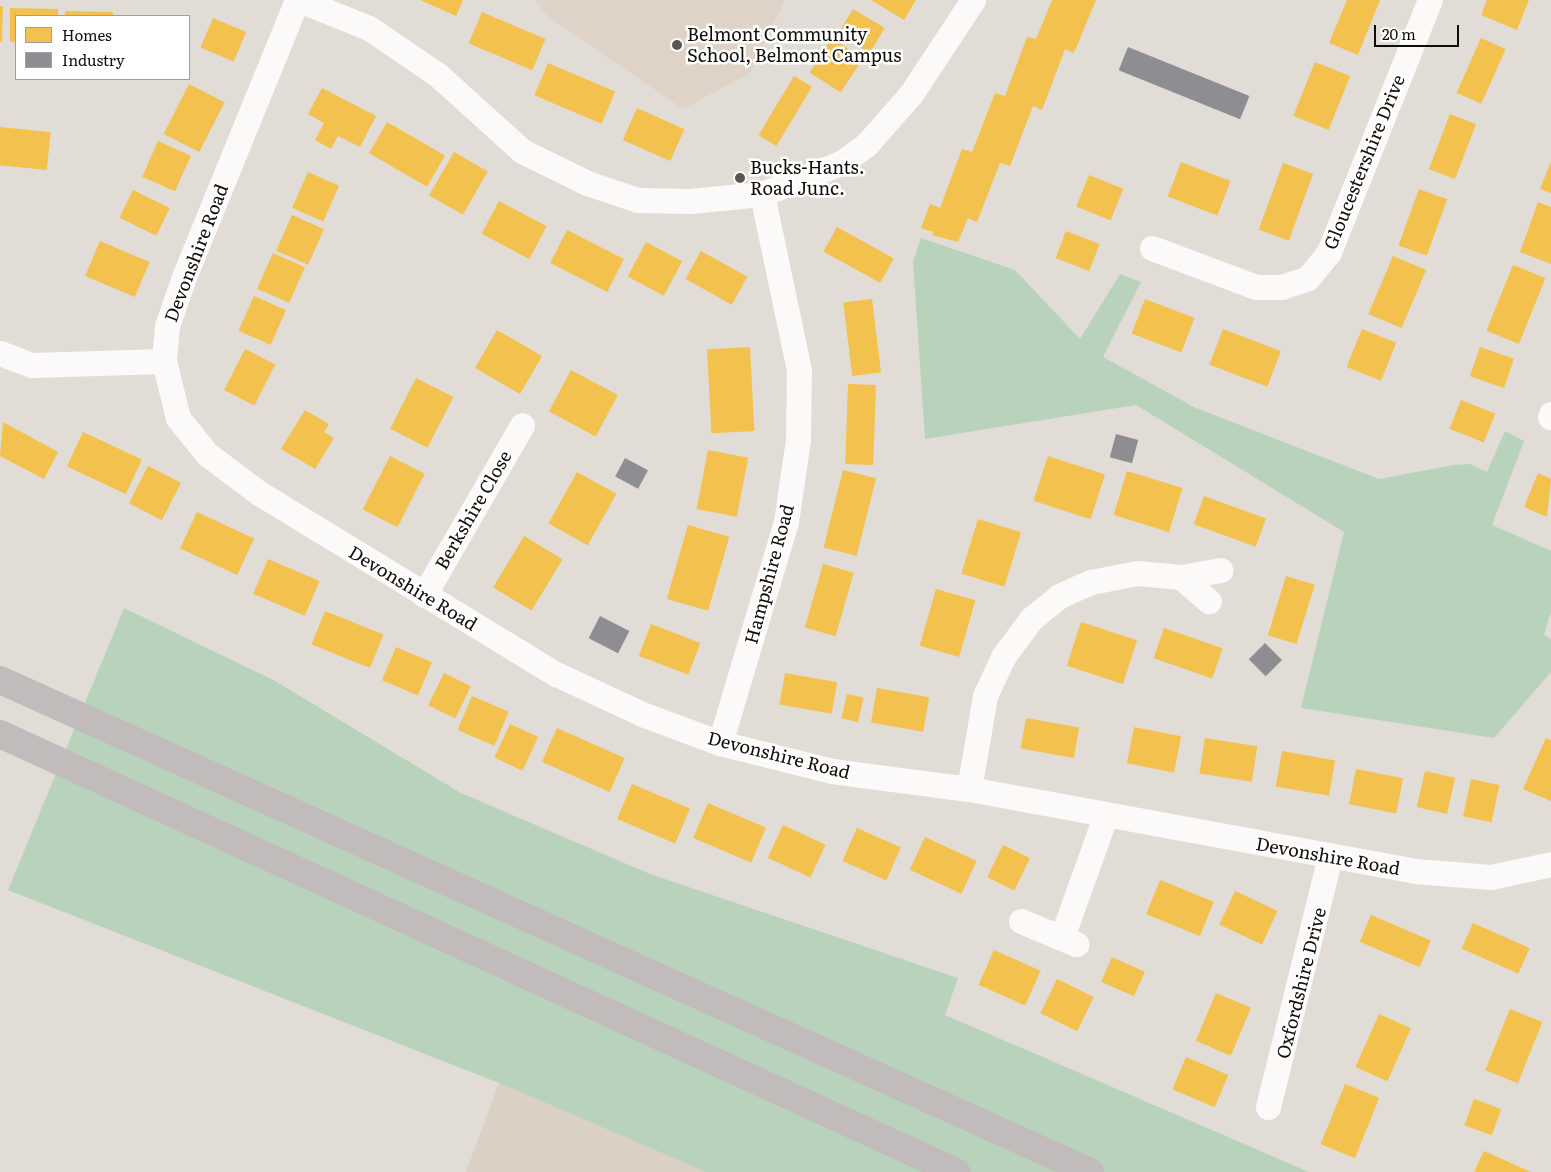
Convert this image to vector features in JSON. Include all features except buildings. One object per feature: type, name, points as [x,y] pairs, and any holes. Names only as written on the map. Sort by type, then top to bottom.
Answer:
[{"type":"highway","points":[[0,680],[1090,1172]]},
{"type":"highway","points":[[0,734],[956,1172]]},
{"type":"street","points":[[298,0],[369,28],[438,74],[522,151],[587,183],[638,200],[690,201],[762,194],[812,178],[866,145],[911,94],[972,0]]},
{"type":"street","name":"Devonshire Road","points":[[298,0],[184,277],[167,326],[164,361],[178,418],[207,454],[259,493],[556,674],[642,714],[720,743],[832,771],[969,789],[1105,817],[1330,857],[1491,877],[1550,870]]},
{"type":"street","name":"Gloucestershire Drive","points":[[1152,248],[1256,287],[1281,287],[1308,278],[1329,252],[1430,0]]},
{"type":"street","name":"Hampshire Road","points":[[720,743],[786,522],[798,440],[799,370],[762,194]]},
{"type":"street","points":[[0,353],[32,365],[164,361]]},
{"type":"street","name":"Berkshire Close","points":[[424,595],[522,424]]},
{"type":"street","points":[[969,789],[986,696],[1003,656],[1031,620],[1059,596],[1091,582],[1137,573],[1181,577],[1220,570]]},
{"type":"street","points":[[1181,577],[1209,601]]},
{"type":"street","points":[[1021,921],[1069,941],[1105,817]]},
{"type":"street","name":"Oxfordshire Drive","points":[[1268,1107],[1330,857]]},
{"type":"shaded area","name":"Belmont Community School, Belmont Campus","points":[[534,0],[785,0],[750,73],[683,109],[549,17]]},
{"type":"shaded area","points":[[499,1083],[706,1172],[466,1172]]},
{"type":"green space","points":[[921,238],[1015,270],[1080,339],[1120,274],[1141,282],[1103,357],[1196,408],[1379,479],[1454,465],[1470,464],[1487,472],[1505,431],[1524,441],[1492,525],[1551,551],[1551,612],[1544,635],[1551,639],[1551,672],[1494,738],[1301,708],[1344,532],[1136,405],[925,439],[913,262]]},
{"type":"green space","points":[[124,608],[275,681],[461,793],[650,874],[958,978],[945,1015],[1309,1172],[706,1172],[499,1083],[8,890]]},
{"type":"place","name":"Belmont Community School, Belmont Campus","points":[[677,45]]},
{"type":"place","name":"Bucks-Hants. Road Junc.","points":[[740,178]]}]
